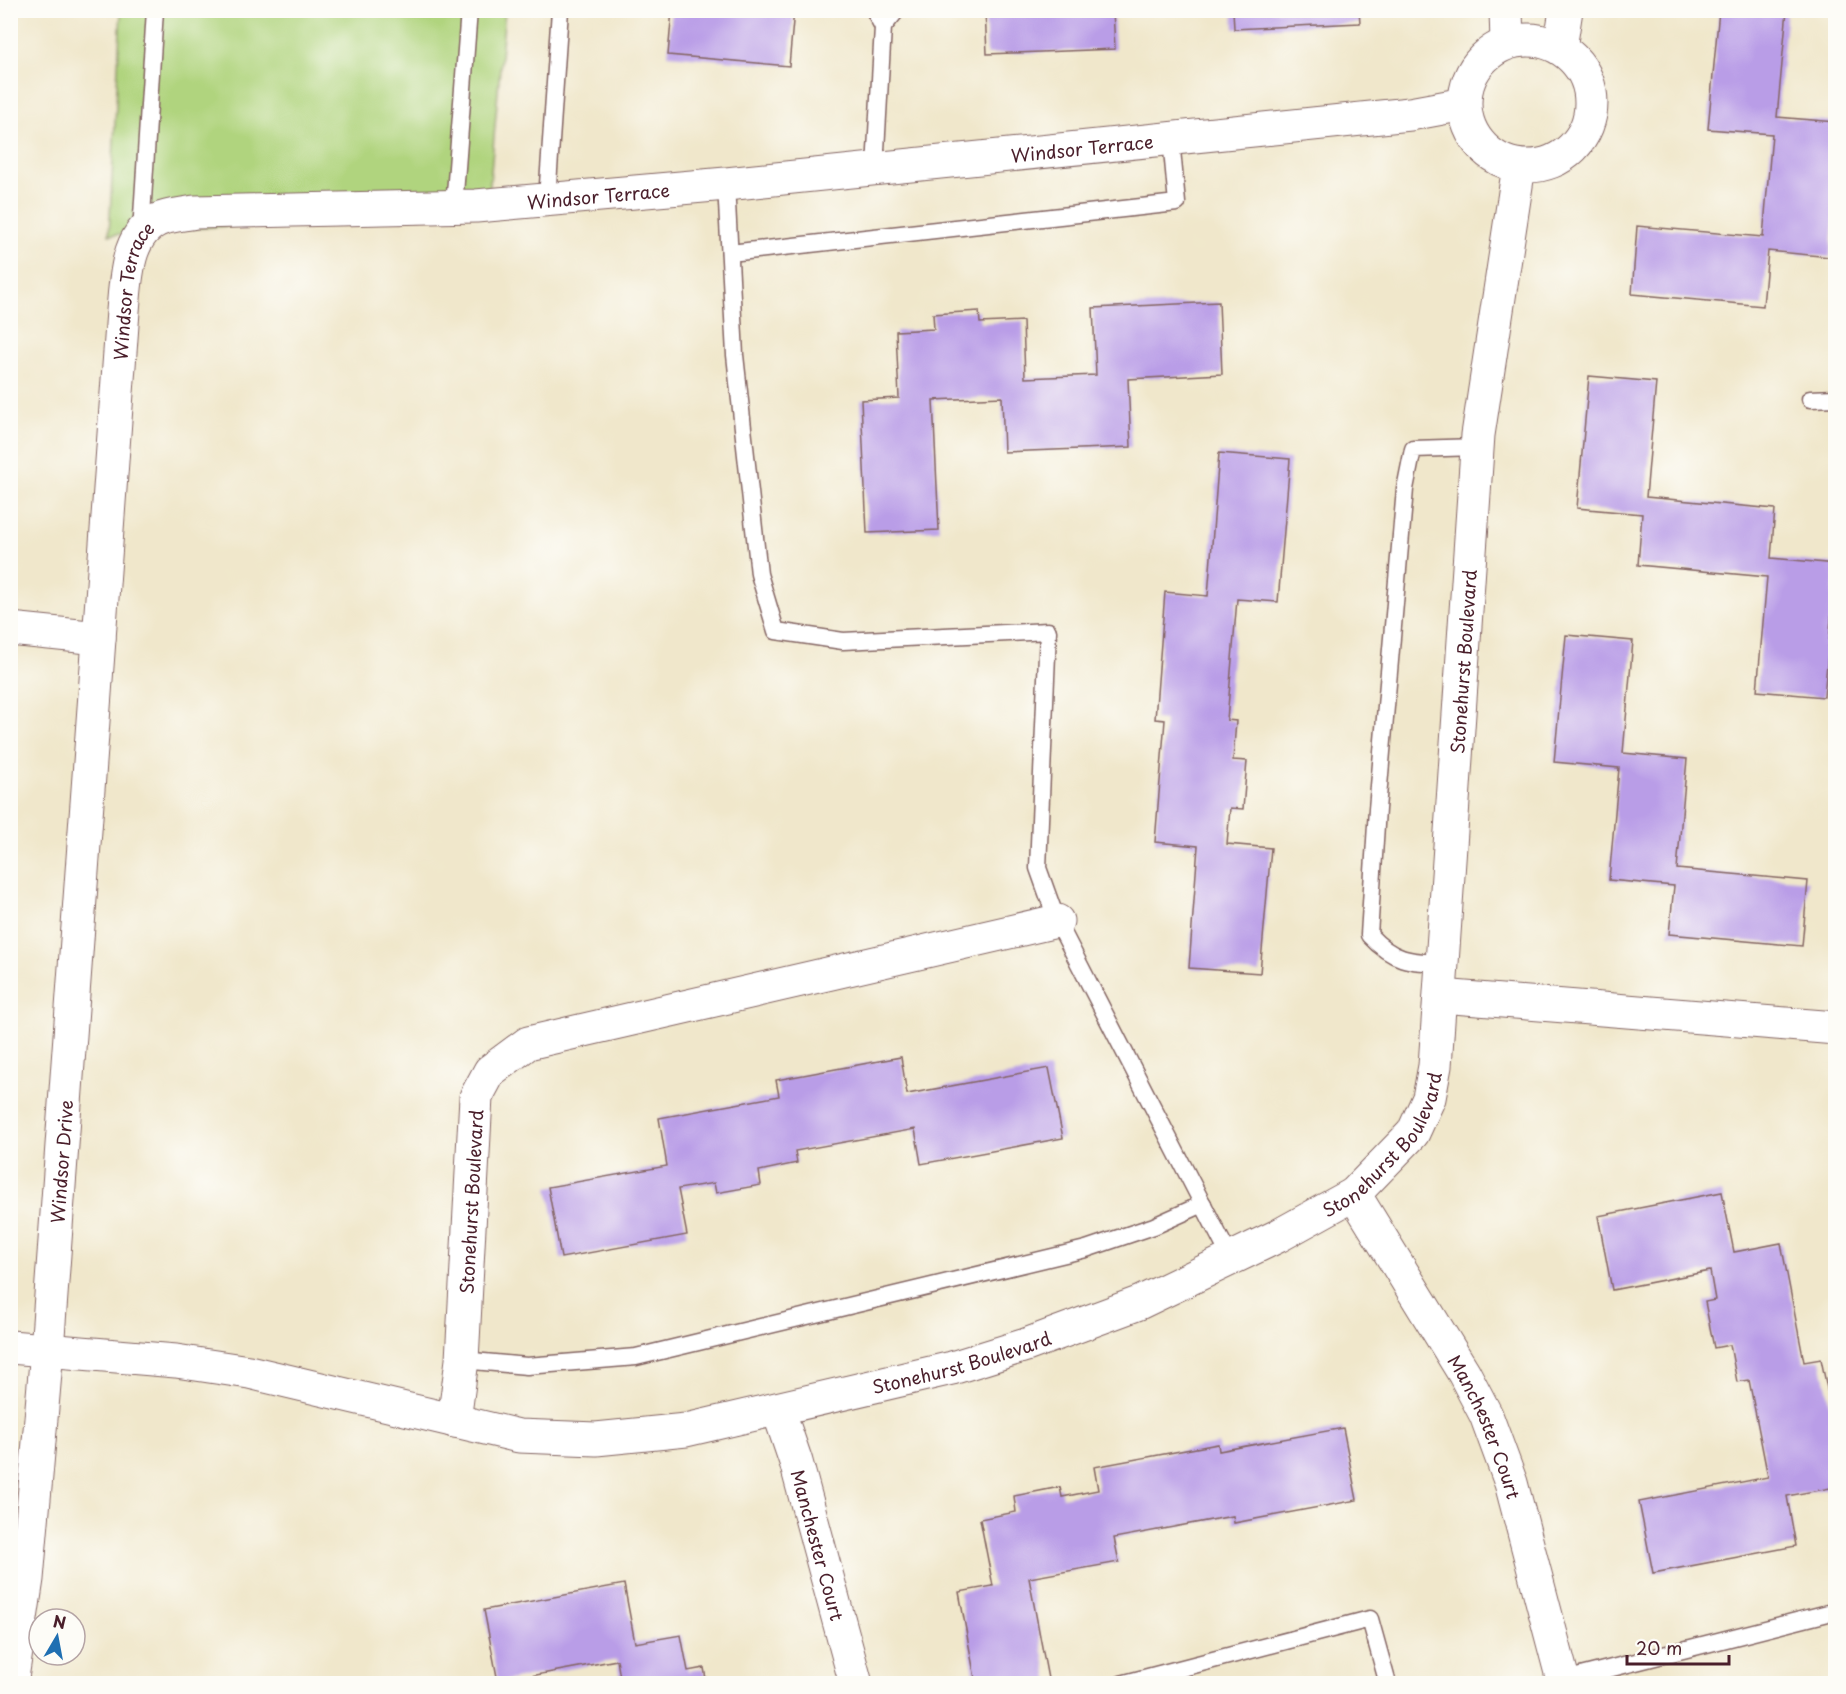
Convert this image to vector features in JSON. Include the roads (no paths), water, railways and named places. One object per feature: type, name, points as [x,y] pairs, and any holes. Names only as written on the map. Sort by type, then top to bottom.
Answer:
[{"type":"street","points":[[1506,10],[1508,43]]},
{"type":"street","points":[[1560,48],[1566,10]]},
{"type":"street","points":[[1525,40],[1543,41],[1560,48],[1576,62],[1587,81],[1592,102],[1588,124],[1577,142],[1561,157],[1541,165],[1519,166],[1487,151],[1475,138],[1467,122],[1464,104],[1467,84],[1476,67],[1490,52],[1508,43],[1525,40]]},
{"type":"street","name":"Windsor Terrace","points":[[99,638],[127,271],[135,241],[141,233],[161,218],[195,212],[454,207],[726,184],[1410,114],[1464,104]]},
{"type":"street","name":"Stonehurst Boulevard","points":[[10,1347],[176,1361],[249,1372],[519,1436],[596,1439],[686,1430],[952,1368],[1026,1345],[1139,1303],[1278,1236],[1354,1194],[1413,1133],[1429,1098],[1435,1066],[1477,447],[1519,166]]},
{"type":"street","points":[[10,629],[99,638]]},
{"type":"street","name":"Windsor Drive","points":[[11,1683],[27,1579],[47,1350],[99,638]]},
{"type":"street","name":"Stonehurst Boulevard","points":[[454,1421],[462,1360],[476,1097],[490,1071],[528,1043],[1057,921]]},
{"type":"street","points":[[1441,996],[1836,1028]]},
{"type":"street","name":"Manchester Court","points":[[1354,1194],[1464,1373],[1486,1416],[1511,1483],[1559,1682]]},
{"type":"street","name":"Manchester Court","points":[[778,1409],[796,1462],[855,1683]]},
{"type":"lane","points":[[141,233],[155,10]]},
{"type":"lane","points":[[454,207],[469,10]]},
{"type":"lane","points":[[547,199],[560,10]]},
{"type":"lane","points":[[874,10],[883,27],[875,168]]},
{"type":"lane","points":[[883,27],[897,10]]},
{"type":"lane","points":[[730,253],[1177,203],[1171,139]]},
{"type":"lane","points":[[726,184],[735,355],[759,574],[776,631],[843,641],[1048,631],[1038,868],[1057,921],[1231,1258]]},
{"type":"lane","points":[[1810,399],[1836,398]]},
{"type":"lane","points":[[1443,963],[1406,962],[1384,951],[1369,935],[1377,809],[1405,489],[1413,449],[1477,447]]},
{"type":"lane","points":[[462,1360],[526,1366],[636,1357],[1086,1249],[1154,1226],[1203,1204]]},
{"type":"lane","points":[[1559,1682],[1836,1611]]},
{"type":"lane","points":[[1121,1683],[1370,1619],[1388,1683]]}]
